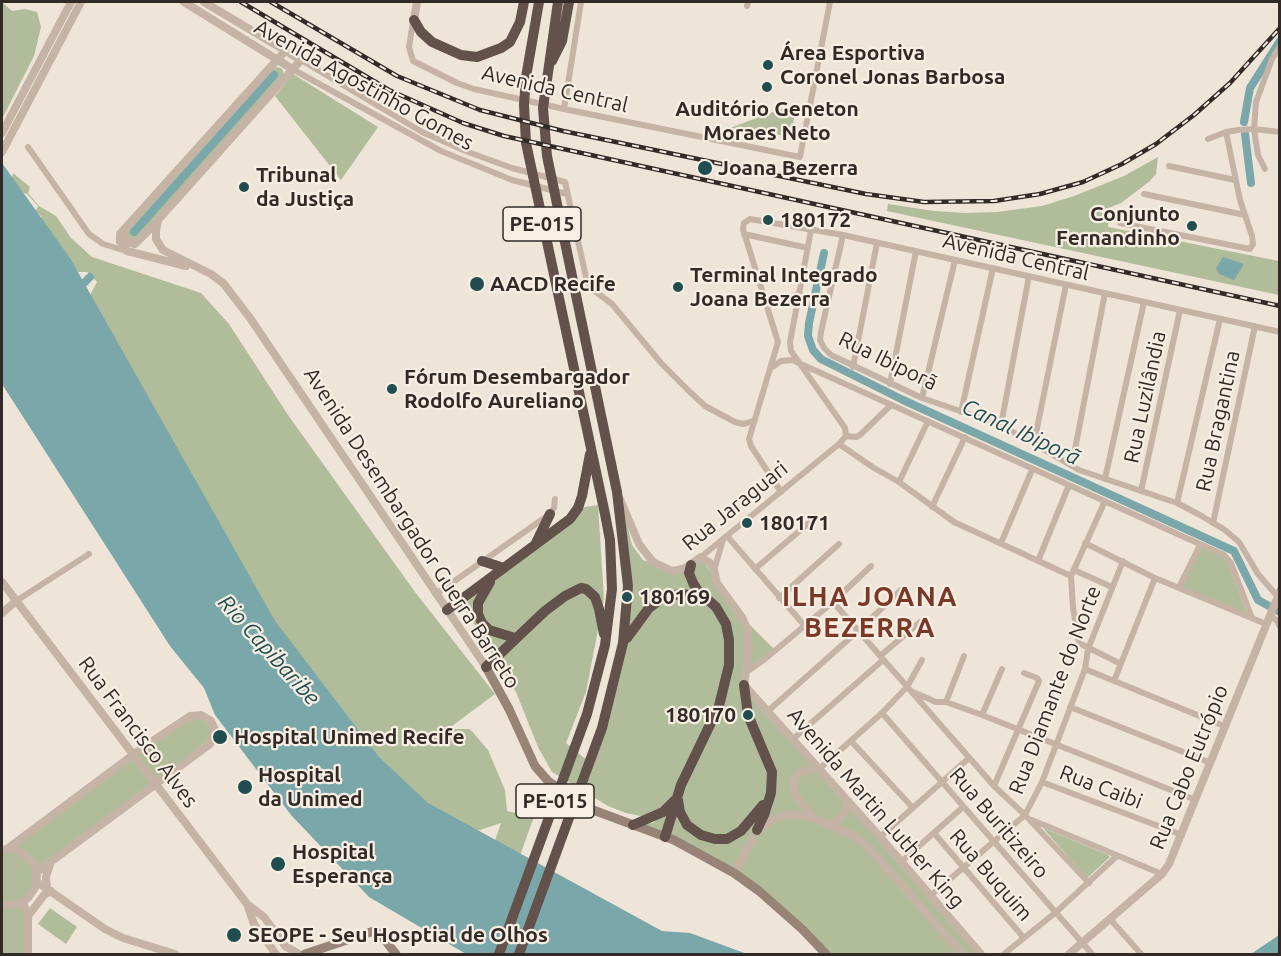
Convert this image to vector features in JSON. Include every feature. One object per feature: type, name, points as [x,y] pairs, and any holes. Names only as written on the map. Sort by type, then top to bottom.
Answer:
[{"type":"highway","points":[[414,20],[426,37],[461,55],[477,57],[510,42],[519,22],[524,2]]},
{"type":"highway","name":"PE-015","points":[[499,954],[587,714],[606,644],[612,589],[610,540],[526,143],[524,105],[526,77],[538,2]]},
{"type":"highway","name":"PE-015","points":[[519,954],[602,728],[622,646],[628,586],[617,492],[547,156],[543,108],[558,2]]},
{"type":"highway","points":[[547,72],[562,41],[568,2]]},
{"type":"highway","points":[[447,610],[570,519],[578,508],[587,476],[591,445]]},
{"type":"highway","points":[[535,545],[550,514]]},
{"type":"highway","points":[[482,561],[501,570]]},
{"type":"highway","points":[[665,837],[676,798],[719,706],[728,674],[729,640],[726,624],[716,607],[693,583],[690,573],[691,565]]},
{"type":"highway","points":[[501,570],[482,594],[477,608],[478,614],[482,623],[489,630],[515,639]]},
{"type":"highway","points":[[486,667],[562,598],[581,588],[586,589],[595,597],[606,644]]},
{"type":"highway","points":[[622,646],[649,608],[665,596],[684,594],[708,600]]},
{"type":"highway","points":[[744,685],[748,715],[772,772],[771,793],[757,830]]},
{"type":"highway","points":[[676,798],[684,821],[693,831],[709,838],[721,839],[733,836],[745,828],[771,793]]},
{"type":"highway","points":[[633,825],[663,812],[676,798]]},
{"type":"main road","name":"Avenida Desembargador Guerra Barreto","points":[[486,667],[509,709],[535,766],[548,780],[585,807],[665,837],[734,873],[802,928],[826,954]]},
{"type":"main road","points":[[310,953],[374,932],[380,934],[396,954]]},
{"type":"street","points":[[2,133],[71,7],[81,2]]},
{"type":"street","name":"Avenida Agostinho Gomes","points":[[184,2],[294,70],[441,152],[512,180],[567,194],[565,182],[512,168],[422,132],[204,2]]},
{"type":"street","points":[[414,20],[417,2]]},
{"type":"street","points":[[564,109],[581,2]]},
{"type":"street","name":"Avenida Central","points":[[414,20],[409,47],[413,61],[437,75],[474,89],[800,158],[830,2]]},
{"type":"street","points":[[2,152],[71,7]]},
{"type":"street","points":[[1264,169],[1258,155],[1254,129],[1256,102],[1272,59],[1280,46]]},
{"type":"street","points":[[127,251],[120,242],[123,229],[285,51]]},
{"type":"street","points":[[123,229],[127,242],[135,244],[301,60]]},
{"type":"street","points":[[1208,139],[1226,132],[1254,129],[1280,132]]},
{"type":"street","points":[[1120,223],[1247,250],[1252,248],[1252,237],[1235,180],[1226,132]]},
{"type":"street","name":"Avenida Desembargador Guerra Barreto","points":[[28,147],[89,234],[103,244],[204,271]]},
{"type":"street","points":[[1169,166],[1235,180]]},
{"type":"street","points":[[567,194],[589,284],[612,304],[661,363],[705,406],[742,424],[754,421]]},
{"type":"street","points":[[1144,194],[1245,214]]},
{"type":"street","name":"Avenida Central","points":[[744,234],[745,222],[753,219],[843,235],[1280,332]]},
{"type":"street","name":"Avenida Desembargador Guerra Barreto","points":[[158,220],[156,239],[163,250],[224,284],[250,318],[486,667]]},
{"type":"street","points":[[811,230],[790,345],[793,355],[845,428],[846,436],[860,435],[891,405]]},
{"type":"street","points":[[781,492],[751,446],[749,439],[778,342],[744,234],[808,248]]},
{"type":"street","name":"Rua Ibiporã","points":[[843,235],[820,340],[831,355],[922,398],[1001,425],[1072,465],[1177,503],[1225,530],[1239,542],[1258,574],[1278,596]]},
{"type":"street","points":[[853,367],[877,243]]},
{"type":"street","points":[[890,384],[916,251]]},
{"type":"street","points":[[922,398],[955,260]]},
{"type":"street","points":[[961,412],[993,268]]},
{"type":"street","points":[[1001,425],[1029,276]]},
{"type":"street","points":[[1034,443],[1066,285]]},
{"type":"street","points":[[763,298],[773,301],[786,300],[800,293]]},
{"type":"street","points":[[1072,465],[1105,293]]},
{"type":"street","points":[[1105,478],[1144,302]]},
{"type":"street","name":"Rua Luzilândia","points":[[1141,491],[1180,310]]},
{"type":"street","points":[[1177,503],[1220,319]]},
{"type":"street","name":"Rua Bragantina","points":[[1213,523],[1255,327]]},
{"type":"street","points":[[771,368],[781,361],[799,363]]},
{"type":"street","name":"Rua Ibiporã","points":[[799,363],[1228,558],[1252,618]]},
{"type":"street","points":[[898,482],[928,421]]},
{"type":"street","name":"Rua Jaraguari","points":[[617,492],[639,544],[652,562],[672,571],[684,569],[781,492],[846,436]]},
{"type":"street","points":[[932,507],[964,437]]},
{"type":"street","points":[[839,444],[960,525],[1038,561],[1112,587]]},
{"type":"street","points":[[1001,543],[1032,470]]},
{"type":"street","points":[[1038,561],[1069,485]]},
{"type":"street","points":[[436,594],[550,514],[554,508],[555,499]]},
{"type":"street","points":[[1105,501],[1073,573],[1076,629],[1085,648],[1120,664]]},
{"type":"street","points":[[755,569],[811,520]]},
{"type":"street","points":[[714,570],[725,537],[804,625]]},
{"type":"street","points":[[1085,543],[1155,578],[1252,618],[1277,621],[1280,627]]},
{"type":"street","points":[[779,598],[839,544]]},
{"type":"street","points":[[1179,587],[1200,545]]},
{"type":"street","points":[[2,613],[16,601],[89,554]]},
{"type":"street","points":[[701,557],[710,563],[717,583],[742,617],[748,631],[749,649],[744,685]]},
{"type":"street","name":"Rua Diamante do Norte","points":[[930,896],[993,841],[1027,817],[1085,669],[1085,648],[1123,561]]},
{"type":"street","points":[[745,673],[779,648],[871,566]]},
{"type":"street","points":[[1114,681],[1155,578]]},
{"type":"street","name":"Rua Francisco Alves","points":[[2,582],[132,756],[247,904],[264,917],[285,946],[299,954]]},
{"type":"street","points":[[768,711],[901,590]]},
{"type":"street","name":"Rua Cabo Eutrópio","points":[[1069,954],[1162,874],[1169,864],[1278,596]]},
{"type":"street","points":[[833,602],[994,786],[1027,817],[1089,883]]},
{"type":"street","points":[[793,739],[921,622]]},
{"type":"street","points":[[946,702],[964,656]]},
{"type":"street","points":[[814,818],[794,794],[793,781],[799,772],[819,769],[882,713],[908,689],[922,660]]},
{"type":"street","points":[[982,715],[1002,669]]},
{"type":"street","points":[[1085,669],[1224,726]]},
{"type":"street","points":[[994,786],[1039,681],[1024,673]]},
{"type":"street","name":"Avenida Martin Luther King","points":[[744,685],[981,954]]},
{"type":"street","points":[[908,689],[936,702],[946,702],[982,715],[1196,800]]},
{"type":"street","points":[[1070,707],[1211,763]]},
{"type":"street","name":"Rua Buritizeiro","points":[[882,713],[1092,954]]},
{"type":"street","points":[[3,848],[190,716],[201,715],[212,720],[216,732],[210,744],[37,872]]},
{"type":"street","points":[[851,741],[913,808]]},
{"type":"street","points":[[880,837],[969,758]]},
{"type":"street","name":"Rua Caibi","points":[[1042,782],[1182,836]]},
{"type":"street","points":[[830,825],[842,816],[848,801]]},
{"type":"street","points":[[902,862],[963,807]]},
{"type":"street","name":"Avenida Martin Luther King","points":[[757,830],[782,816],[801,814],[852,835],[867,846],[962,954]]},
{"type":"street","points":[[1027,817],[1162,874]]},
{"type":"street","points":[[734,873],[757,830]]},
{"type":"street","name":"Rua Buquim","points":[[934,833],[1024,938]]},
{"type":"street","points":[[2,904],[16,905],[23,902],[32,894],[37,882],[35,866],[26,855],[3,848]]},
{"type":"street","points":[[1004,954],[1055,913],[1117,856]]},
{"type":"street","points":[[49,890],[46,878],[50,862]]},
{"type":"street","points":[[37,882],[114,933],[175,954]]},
{"type":"street","points":[[28,916],[49,890]]},
{"type":"street","points":[[23,902],[28,916],[28,954]]},
{"type":"street","name":"Rua Francisco Alves","points":[[247,904],[254,924],[276,954]]},
{"type":"street","points":[[1110,919],[1141,954]]},
{"type":"green space","points":[[2,2],[12,11],[25,9],[37,12],[41,27],[34,56],[2,119]]},
{"type":"green space","points":[[278,67],[282,69],[285,76],[139,239],[130,240],[126,230],[271,69]]},
{"type":"green space","points":[[293,74],[378,127],[341,180],[275,96]]},
{"type":"green space","points":[[797,103],[791,134],[787,136],[730,128]]},
{"type":"green space","points":[[1158,157],[1156,174],[1150,181],[1121,203],[1109,208],[1108,227],[1279,261],[1279,295],[887,211],[888,204],[966,213],[997,212],[1042,206],[1124,176]]},
{"type":"green space","points":[[13,173],[30,187],[28,193],[39,206],[56,216],[71,238],[92,257],[201,293],[229,324],[288,415],[415,592],[495,694],[448,729],[470,729],[488,750],[505,790],[507,811],[534,817],[519,858],[493,846],[501,823],[474,832],[412,799],[298,664],[88,299],[97,282],[87,272],[75,272],[43,225],[41,216],[36,211],[38,206],[27,194],[20,192],[11,180]]},
{"type":"green space","points":[[598,505],[604,599],[586,692],[566,743],[593,765],[625,631],[622,524],[627,524],[632,545],[643,560],[664,567],[675,567],[699,555],[742,617],[774,649],[745,673],[744,685],[981,954],[826,954],[733,873],[633,825],[653,823],[660,817],[651,818],[626,813],[608,806],[552,772],[538,747],[516,692],[464,608],[466,603],[561,526],[578,508]]},
{"type":"green space","points":[[1203,542],[1226,557],[1248,616],[1181,589]]},
{"type":"green space","points":[[200,716],[212,727],[212,737],[157,782],[136,756],[189,718]]},
{"type":"green space","points":[[132,758],[153,785],[38,870],[12,847]]},
{"type":"green space","points":[[1043,828],[1108,855],[1110,857],[1087,878]]},
{"type":"green space","points":[[2,851],[16,851],[32,864],[34,886],[22,900],[2,903]]},
{"type":"green space","points":[[22,903],[26,914],[26,954],[2,954],[2,905]]},
{"type":"green space","points":[[50,908],[77,927],[66,944],[38,924]]},
{"type":"water","name":"Rio Capibaribe","points":[[2,163],[70,258],[275,621],[379,757],[428,803],[662,931],[690,933],[747,954],[466,954],[369,897],[291,815],[215,715],[204,688],[170,646],[2,384]]},
{"type":"water","points":[[1223,257],[1244,264],[1234,280],[1219,274],[1216,268]]},
{"type":"water","points":[[1279,935],[1279,954],[1251,954]]},
{"type":"waterway","points":[[1244,122],[1250,88],[1280,41]]},
{"type":"waterway","points":[[134,232],[274,75]]},
{"type":"waterway","points":[[1245,134],[1251,183]]},
{"type":"waterway","name":"Canal Ibiporã","points":[[824,253],[808,336],[813,350],[821,359],[903,400],[1234,551],[1258,600],[1280,612]]},
{"type":"waterway","points":[[77,290],[90,277]]},
{"type":"railway","points":[[241,2],[389,90],[463,123],[504,136],[1280,306]]},
{"type":"railway","points":[[271,2],[397,76],[480,110],[563,131],[866,194],[924,202],[994,201],[1040,194],[1083,182],[1122,164],[1156,144],[1194,115],[1230,83],[1280,28]]},
{"type":"place","name":"Área Esportiva Coronel Jonas Barbosa","points":[[768,65]]},
{"type":"place","name":"Auditório Geneton Moraes Neto","points":[[767,87]]},
{"type":"place","name":"Joana Bezerra","points":[[705,168]]},
{"type":"place","name":"Tribunal da Justiça","points":[[244,187]]},
{"type":"place","name":"180172","points":[[768,220]]},
{"type":"place","name":"Conjunto Fernandinho","points":[[1192,226]]},
{"type":"place","name":"AACD Recife","points":[[477,284]]},
{"type":"place","name":"Terminal Integrado Joana Bezerra","points":[[678,287]]},
{"type":"place","name":"Fórum Desembargador Rodolfo Aureliano","points":[[392,389]]},
{"type":"place","name":"180171","points":[[747,523]]},
{"type":"place","name":"180169","points":[[627,597]]},
{"type":"place","name":"180170","points":[[748,715]]},
{"type":"place","name":"Hospital Unimed Recife","points":[[220,737]]},
{"type":"place","name":"Hospital da Unimed","points":[[245,787]]},
{"type":"place","name":"Hospital Esperança","points":[[278,864]]},
{"type":"place","name":"SEOPE - Seu Hosptial de Olhos","points":[[234,935]]},
{"type":"district","name":"ILHA JOANA BEZERRA","points":[[870,612]]}]
